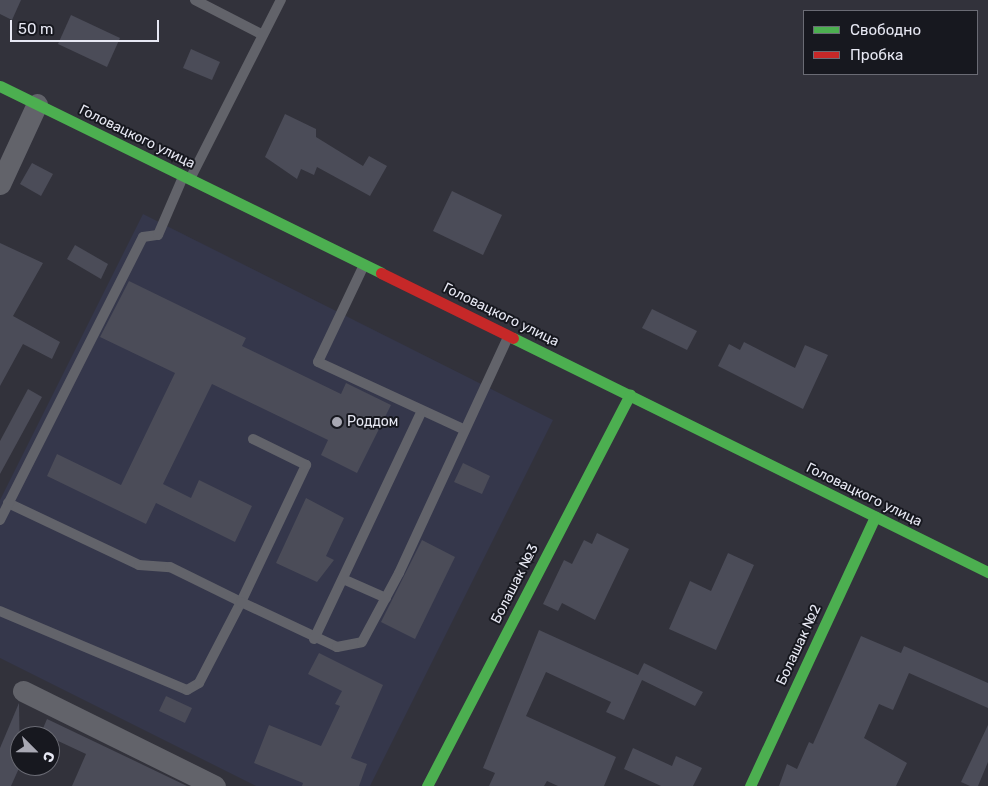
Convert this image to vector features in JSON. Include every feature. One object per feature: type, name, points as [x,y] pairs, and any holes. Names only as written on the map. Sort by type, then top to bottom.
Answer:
[{"type":"main road","name":"Головацкого улица","points":[[0,86],[988,572]]},
{"type":"main road","name":"Болашак №3","points":[[427,786],[630,395]]},
{"type":"main road","name":"Болашак №2","points":[[750,786],[874,517]]},
{"type":"street","points":[[0,184],[37,104]]},
{"type":"street","points":[[24,691],[215,786]]},
{"type":"lane","points":[[195,0],[263,35]]},
{"type":"lane","points":[[0,520],[144,237],[158,235],[186,178],[281,0]]},
{"type":"lane","points":[[364,265],[318,362],[463,429]]},
{"type":"lane","points":[[8,503],[139,565],[170,567],[314,638],[338,647],[362,642],[386,598],[463,429],[508,336]]},
{"type":"lane","points":[[314,638],[422,411]]},
{"type":"lane","points":[[0,611],[187,690],[199,683],[241,602],[306,465],[253,439]]},
{"type":"lane","points":[[343,578],[386,598]]},
{"type":"shaded area","points":[[143,214],[553,420],[370,786],[256,786],[0,658],[0,500]]},
{"type":"building","points":[[0,0],[21,0],[12,20],[0,14]]},
{"type":"building","points":[[71,15],[120,38],[107,67],[58,44]]},
{"type":"building","points":[[191,49],[220,62],[212,80],[183,68]]},
{"type":"building","points":[[285,114],[316,129],[316,137],[363,166],[369,156],[387,166],[370,196],[317,167],[314,175],[301,169],[297,179],[265,157]]},
{"type":"building","points":[[32,163],[53,174],[41,196],[20,184]]},
{"type":"building","points":[[452,191],[502,215],[483,255],[433,231]]},
{"type":"building","points":[[0,243],[43,263],[13,316],[60,342],[52,359],[23,344],[0,386]]},
{"type":"building","points":[[75,245],[108,264],[101,279],[67,259]]},
{"type":"building","name":"Роддом","points":[[129,281],[246,338],[242,346],[341,394],[346,383],[391,405],[357,473],[321,455],[328,440],[212,384],[163,484],[191,498],[199,480],[252,506],[235,542],[156,503],[146,524],[47,476],[57,454],[121,485],[175,373],[100,337]]},
{"type":"building","points":[[652,309],[697,331],[687,350],[642,328]]},
{"type":"building","points":[[744,342],[795,368],[805,345],[828,355],[803,409],[718,366],[729,344],[740,350]]},
{"type":"building","points":[[28,389],[42,397],[0,474],[0,441]]},
{"type":"building","points":[[463,463],[490,476],[482,494],[454,482]]},
{"type":"building","points":[[306,498],[344,518],[326,556],[334,560],[317,582],[276,563]]},
{"type":"building","points":[[597,533],[629,549],[595,620],[562,603],[558,611],[543,604],[564,560],[572,564],[584,540],[592,544]]},
{"type":"building","points":[[422,540],[455,557],[415,639],[381,622]]},
{"type":"building","points":[[728,553],[754,565],[716,650],[669,629],[690,581],[711,591]]},
{"type":"building","points":[[539,630],[638,675],[644,663],[703,692],[695,706],[642,680],[624,720],[606,712],[611,702],[546,672],[526,716],[616,757],[604,786],[558,786],[547,781],[544,786],[489,786],[495,773],[483,768]]},
{"type":"building","points":[[861,636],[901,653],[904,646],[988,683],[988,708],[909,673],[893,710],[879,704],[864,738],[907,763],[896,786],[779,786],[787,764],[797,769],[809,742],[813,744]]},
{"type":"building","points":[[319,653],[383,685],[351,758],[367,764],[359,786],[302,786],[303,783],[254,763],[269,725],[321,746],[340,706],[335,704],[342,691],[308,674]]},
{"type":"building","points":[[166,696],[192,708],[185,723],[159,711]]},
{"type":"building","points":[[19,703],[19,726],[10,726],[10,776],[16,776],[11,786],[0,786],[0,748]]},
{"type":"building","points":[[47,719],[187,786],[72,786],[86,754],[60,742],[60,726],[44,726]]},
{"type":"building","points":[[988,725],[988,762],[978,786],[970,786],[961,782]]},
{"type":"building","points":[[633,748],[672,766],[676,756],[702,768],[693,786],[661,786],[624,769]]},
{"type":"traffic: fast","points":[[0,86],[381,273]]},
{"type":"traffic: fast","points":[[513,338],[988,572]]},
{"type":"traffic: fast","points":[[427,786],[630,395]]},
{"type":"traffic: fast","points":[[750,786],[875,517]]},
{"type":"traffic: jam","points":[[381,273],[513,338]]},
{"type":"place","name":"Роддом","points":[[337,422]]}]
